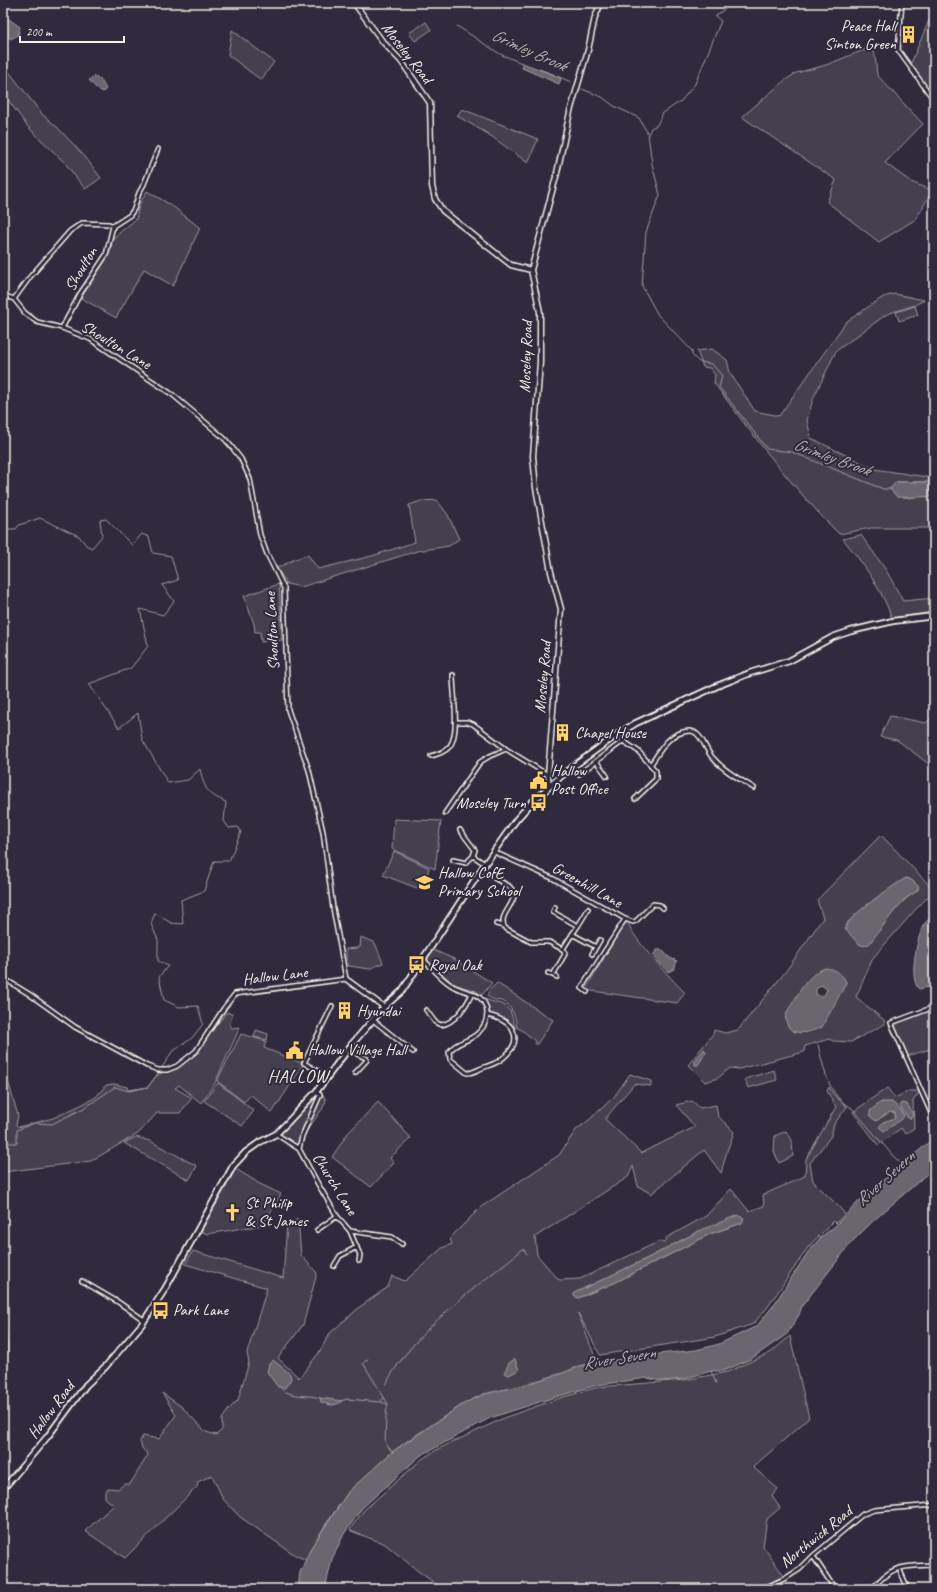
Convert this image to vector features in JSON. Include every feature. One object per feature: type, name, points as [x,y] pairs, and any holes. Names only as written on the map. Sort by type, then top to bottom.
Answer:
[{"type":"main road","name":"Hallow Road","points":[[3,1489],[48,1436],[86,1385],[106,1366],[144,1320],[165,1289],[233,1166],[246,1152],[260,1142],[276,1134],[316,1092],[350,1047],[384,1007],[402,991],[485,864],[516,820],[532,802],[567,771],[618,734],[636,723],[717,686],[789,660],[833,637],[893,621],[934,616]]},
{"type":"street","name":"Moseley Road","points":[[354,3],[381,40],[401,60],[430,103],[432,186],[435,199],[444,211],[511,265],[531,270],[540,312],[540,362],[533,456],[536,488],[551,572],[561,609],[548,775],[549,787]]},
{"type":"street","points":[[531,270],[557,173],[570,112],[588,50],[595,17],[602,3]]},
{"type":"street","points":[[902,3],[898,50],[934,100]]},
{"type":"street","points":[[3,295],[14,299],[30,277],[70,231],[79,224],[109,224],[113,226],[130,215],[134,209],[139,193],[158,149]]},
{"type":"street","name":"Shoulton","points":[[62,328],[80,294],[106,255],[113,226]]},
{"type":"street","name":"Shoulton Lane","points":[[14,299],[25,313],[37,322],[62,328],[90,339],[173,395],[232,446],[241,459],[250,479],[260,535],[264,548],[269,561],[284,588],[288,710],[309,770],[323,832],[333,908],[346,979]]},
{"type":"street","points":[[433,750],[432,755],[443,752],[454,739],[455,722],[452,676]]},
{"type":"street","points":[[455,722],[467,722],[473,724],[506,749],[548,775]]},
{"type":"street","points":[[651,764],[673,735],[688,731],[696,733],[702,739],[710,756],[731,775],[754,788]]},
{"type":"street","points":[[618,734],[623,741],[638,751],[656,771],[656,779],[635,799]]},
{"type":"street","points":[[579,774],[623,741]]},
{"type":"street","points":[[445,812],[480,762],[506,749]]},
{"type":"street","points":[[596,761],[607,776]]},
{"type":"street","points":[[453,860],[466,863],[474,856],[475,850],[460,830]]},
{"type":"street","name":"Greenhill Lane","points":[[494,852],[552,878],[633,922],[636,921],[653,904],[663,908]]},
{"type":"street","points":[[474,856],[485,864]]},
{"type":"street","points":[[481,871],[509,886],[514,892],[513,899],[504,916],[504,926]]},
{"type":"street","points":[[555,907],[552,912],[578,926]]},
{"type":"street","points":[[563,949],[572,934],[582,922],[588,909]]},
{"type":"street","points":[[587,992],[582,988],[585,982],[625,919]]},
{"type":"street","points":[[496,924],[504,926],[531,942],[549,942],[563,949],[565,954],[554,975]]},
{"type":"street","points":[[572,934],[596,947]]},
{"type":"street","points":[[592,954],[600,940]]},
{"type":"street","points":[[423,960],[444,980],[453,986],[479,997],[485,1004],[487,1016],[484,1025],[477,1035],[454,1046],[449,1052],[450,1059],[467,1073],[474,1072],[499,1061],[516,1043],[516,1035],[510,1026],[501,1019],[487,1016]]},
{"type":"street","points":[[548,973],[557,977]]},
{"type":"street","name":"Hallow Lane","points":[[3,978],[29,994],[61,1018],[158,1070],[167,1070],[176,1066],[196,1052],[224,1008],[235,994],[346,979]]},
{"type":"street","points":[[346,979],[384,1007]]},
{"type":"street","points":[[426,1010],[436,1022],[441,1025],[446,1024],[462,1010],[472,993]]},
{"type":"street","points":[[328,1077],[304,1063],[332,1006]]},
{"type":"street","points":[[931,1113],[891,1023],[934,1007]]},
{"type":"street","points":[[373,1020],[413,1052]]},
{"type":"street","points":[[350,1047],[357,1054],[366,1059],[366,1062],[355,1072]]},
{"type":"street","name":"Church Lane","points":[[299,1149],[302,1136],[320,1095],[316,1092]]},
{"type":"street","name":"Church Lane","points":[[276,1134],[299,1149],[337,1216],[350,1231],[360,1255],[359,1261]]},
{"type":"street","points":[[317,1230],[337,1216]]},
{"type":"street","name":"Church Lane","points":[[350,1231],[392,1237],[402,1244]]},
{"type":"street","points":[[334,1266],[340,1256],[357,1247]]},
{"type":"street","points":[[82,1281],[118,1302],[144,1320]]},
{"type":"street","name":"Northwick Road","points":[[763,1589],[786,1578],[800,1569],[813,1556],[863,1514],[874,1510],[934,1506]]},
{"type":"street","points":[[813,1556],[835,1589]]},
{"type":"street","points":[[872,1589],[891,1570],[934,1565]]},
{"type":"street","points":[[899,1568],[908,1589]]},
{"type":"shaded area","points":[[3,15],[20,27],[18,35],[11,39],[3,34]]},
{"type":"shaded area","points":[[930,18],[934,19],[934,97],[911,63]]},
{"type":"shaded area","points":[[426,22],[431,30],[415,41],[409,33]]},
{"type":"shaded area","points":[[232,30],[274,62],[261,80],[228,55]]},
{"type":"shaded area","points":[[874,46],[877,75],[923,124],[885,163],[911,182],[929,189],[934,182],[934,191],[932,191],[916,219],[879,242],[827,202],[836,180],[742,117],[784,81],[796,73],[826,65]]},
{"type":"shaded area","points":[[522,63],[553,74],[561,79],[559,84],[522,68]]},
{"type":"shaded area","points":[[3,64],[42,114],[57,127],[86,158],[101,178],[85,189],[65,163],[28,127],[3,93]]},
{"type":"shaded area","points":[[94,76],[101,80],[106,89],[103,92],[96,88],[89,80]]},
{"type":"shaded area","points":[[462,109],[538,139],[528,163],[488,134],[457,116]]},
{"type":"shaded area","points":[[147,191],[171,205],[200,228],[173,286],[144,269],[116,318],[81,298],[110,253],[113,238],[136,219],[139,205]]},
{"type":"shaded area","points":[[895,294],[924,300],[915,305],[887,314],[836,351],[813,399],[807,420],[811,438],[874,469],[927,477],[930,482],[896,482],[908,498],[922,496],[934,497],[934,528],[871,528],[839,534],[790,480],[759,442],[714,383],[715,375],[710,368],[703,367],[697,351],[712,349],[727,360],[730,373],[755,411],[779,416],[846,322],[883,297]]},
{"type":"shaded area","points":[[915,306],[918,315],[899,321],[896,312]]},
{"type":"shaded area","points":[[896,482],[934,482],[934,497],[897,497],[890,489]]},
{"type":"shaded area","points":[[437,500],[448,515],[459,539],[449,546],[417,551],[301,587],[287,584],[277,568],[295,559],[308,555],[318,569],[372,556],[415,542],[409,505],[421,501]]},
{"type":"shaded area","points":[[861,535],[886,570],[903,601],[934,598],[934,612],[892,618],[883,596],[871,576],[843,539]]},
{"type":"shaded area","points":[[279,584],[282,640],[261,642],[260,632],[255,632],[254,624],[244,596]]},
{"type":"shaded area","points":[[934,715],[934,768],[897,740],[880,737],[890,716],[926,723]]},
{"type":"shaded area","points":[[394,819],[441,821],[435,869],[392,849]]},
{"type":"shaded area","points":[[881,835],[934,890],[873,958],[856,997],[884,1020],[885,1024],[851,1042],[833,1041],[829,1039],[805,1046],[804,1052],[739,1069],[730,1068],[718,1078],[705,1082],[688,1065],[713,1034],[714,1030],[725,1033],[738,1030],[786,971],[823,918],[817,900]],"holes":[[[906,878],[910,879],[918,886],[917,891],[901,903],[880,930],[847,923],[875,899]],[[825,968],[846,982],[845,985],[833,1005],[790,1029]]]},
{"type":"shaded area","points":[[394,851],[429,868],[422,890],[383,875]]},
{"type":"shaded area","points":[[906,878],[917,884],[919,888],[918,890],[904,900],[869,944],[864,946],[859,944],[845,929],[847,924],[862,909]]},
{"type":"shaded area","points":[[934,915],[934,986],[919,989],[914,977],[916,949],[923,926]]},
{"type":"shaded area","points":[[628,922],[644,948],[685,993],[677,1003],[585,990],[624,924]]},
{"type":"shaded area","points":[[361,937],[375,943],[383,963],[369,969],[349,966],[346,958],[346,949],[360,947]]},
{"type":"shaded area","points":[[433,950],[454,959],[492,983],[482,995],[476,991],[454,984],[429,963],[428,958]]},
{"type":"shaded area","points":[[657,950],[662,950],[670,958],[677,961],[674,969],[668,972],[653,955]]},
{"type":"shaded area","points":[[825,968],[832,969],[842,976],[846,982],[845,985],[822,1027],[803,1033],[793,1031],[787,1024],[787,1012],[809,979]],"holes":[[[821,985],[827,989],[825,994],[821,997],[816,994],[816,989]]]},
{"type":"shaded area","points":[[497,983],[553,1020],[537,1044],[535,1044],[535,1041],[522,1030],[517,1028],[515,1017],[508,1005],[502,1001],[487,996],[489,991]]},
{"type":"shaded area","points":[[484,999],[504,1005],[510,1011],[515,1028],[509,1021],[491,1013]]},
{"type":"shaded area","points":[[934,1008],[934,1048],[907,1056],[895,1027],[897,1023]]},
{"type":"shaded area","points":[[227,1012],[233,1015],[230,1021],[231,1028],[240,1027],[215,1083],[201,1103],[179,1085],[175,1088],[192,1098],[180,1113],[157,1113],[139,1133],[91,1161],[3,1172],[3,1063],[18,1116],[16,1125],[18,1127],[53,1118],[83,1104],[96,1097],[106,1085],[114,1084],[127,1087],[128,1090],[148,1087],[156,1076],[189,1059]]},
{"type":"shaded area","points":[[256,1030],[268,1034],[267,1040],[254,1037]]},
{"type":"shaded area","points":[[241,1034],[266,1041],[264,1048],[304,1064],[272,1113],[251,1095],[244,1102],[217,1081]]},
{"type":"shaded area","points":[[704,1049],[706,1052],[698,1065],[695,1065],[695,1061]]},
{"type":"shaded area","points":[[774,1070],[777,1080],[748,1088],[745,1079]]},
{"type":"shaded area","points":[[630,1074],[651,1081],[651,1086],[634,1084],[605,1119],[641,1153],[695,1127],[676,1105],[692,1101],[700,1108],[716,1105],[718,1116],[734,1132],[721,1173],[704,1150],[651,1194],[638,1186],[633,1166],[628,1177],[535,1237],[537,1255],[559,1280],[580,1279],[660,1241],[663,1243],[666,1241],[666,1238],[706,1216],[731,1189],[749,1211],[764,1206],[763,1195],[805,1176],[806,1159],[836,1107],[827,1091],[829,1087],[833,1094],[847,1107],[834,1124],[831,1136],[810,1163],[813,1181],[845,1214],[836,1223],[834,1221],[809,1246],[767,1308],[753,1324],[715,1337],[600,1355],[578,1313],[597,1362],[580,1366],[563,1373],[520,1386],[484,1394],[465,1403],[410,1439],[392,1452],[349,1491],[312,1546],[306,1560],[295,1555],[240,1517],[223,1499],[212,1475],[198,1482],[197,1487],[125,1558],[85,1531],[114,1505],[105,1498],[105,1492],[108,1488],[118,1489],[124,1484],[130,1484],[148,1455],[142,1448],[140,1441],[143,1436],[159,1439],[176,1415],[162,1393],[182,1407],[206,1432],[216,1435],[222,1430],[222,1419],[238,1400],[249,1362],[247,1353],[267,1288],[185,1264],[193,1251],[283,1278],[287,1224],[298,1219],[301,1255],[317,1273],[303,1325],[278,1358],[299,1378],[318,1354],[330,1333],[361,1306],[388,1287],[392,1276],[405,1281],[442,1248],[452,1244],[450,1238],[481,1207],[559,1155],[576,1130],[614,1097]],"holes":[[[742,1223],[710,1234],[614,1283],[578,1298],[575,1293],[648,1258],[699,1231]]]},
{"type":"shaded area","points":[[218,1083],[254,1111],[242,1126],[204,1101]]},
{"type":"shaded area","points":[[887,1088],[895,1098],[909,1091],[920,1091],[913,1101],[914,1128],[905,1134],[901,1128],[878,1145],[853,1112]]},
{"type":"shaded area","points":[[322,1093],[326,1100],[323,1108],[303,1136],[299,1149],[279,1134],[310,1102]]},
{"type":"shaded area","points":[[378,1102],[411,1138],[390,1158],[394,1163],[371,1187],[332,1157],[348,1133]]},
{"type":"shaded area","points":[[881,1102],[892,1102],[901,1110],[904,1116],[901,1120],[884,1131],[879,1127],[883,1122],[895,1118],[895,1113],[890,1112],[876,1121],[870,1116],[870,1111]]},
{"type":"shaded area","points":[[901,1103],[907,1104],[912,1112],[913,1116],[910,1119],[900,1106]]},
{"type":"shaded area","points":[[786,1131],[792,1140],[793,1156],[779,1163],[774,1151],[775,1136]]},
{"type":"shaded area","points":[[136,1137],[150,1141],[197,1166],[189,1180],[124,1143]]},
{"type":"shaded area","points":[[934,1138],[934,1168],[873,1221],[851,1243],[802,1306],[799,1315],[787,1334],[751,1359],[723,1371],[711,1371],[684,1379],[661,1381],[647,1378],[598,1385],[490,1418],[420,1456],[362,1508],[344,1534],[332,1559],[325,1589],[298,1589],[300,1572],[312,1546],[349,1491],[392,1452],[465,1403],[484,1394],[520,1386],[563,1373],[580,1366],[640,1356],[696,1350],[719,1344],[757,1326],[773,1306],[808,1252],[821,1237],[834,1227],[862,1198]]},
{"type":"shaded area","points":[[236,1169],[260,1184],[281,1194],[263,1225],[207,1234],[201,1231]]},
{"type":"shaded area","points":[[738,1215],[744,1218],[742,1223],[710,1234],[614,1283],[578,1298],[574,1296],[574,1293],[648,1258],[699,1231]]},
{"type":"shaded area","points":[[3,1303],[8,1352],[3,1366]]},
{"type":"shaded area","points":[[790,1336],[809,1418],[753,1467],[778,1489],[772,1496],[780,1508],[767,1519],[763,1546],[784,1576],[758,1589],[714,1589],[708,1583],[698,1589],[443,1589],[385,1544],[351,1531],[350,1529],[364,1510],[422,1459],[438,1449],[506,1417],[560,1398],[599,1387],[685,1380],[727,1372],[770,1353]]},
{"type":"shaded area","points":[[515,1359],[519,1370],[509,1375],[504,1373],[509,1363]]},
{"type":"shaded area","points":[[273,1360],[290,1374],[291,1379],[285,1388],[278,1387],[267,1372],[269,1364]]},
{"type":"shaded area","points":[[320,1398],[342,1401],[334,1405],[329,1405],[321,1402]]},
{"type":"waterway","points":[[649,133],[651,128],[657,125],[663,113],[681,101],[695,84],[721,21],[715,16],[734,3]]},
{"type":"waterway","name":"Grimley Brook","points":[[457,26],[500,54],[524,64]]},
{"type":"waterway","name":"Grimley Brook","points":[[538,69],[554,75]]},
{"type":"waterway","name":"Grimley Brook","points":[[557,76],[571,82]]},
{"type":"waterway","name":"Grimley Brook","points":[[582,89],[602,97],[614,106],[639,118],[648,134],[652,164],[660,195],[646,232],[642,286],[658,315],[692,351],[692,355],[699,362],[712,364],[722,376],[719,387],[767,449],[792,452],[883,489],[891,489]]},
{"type":"waterway","points":[[3,536],[8,529],[16,529],[19,525],[40,518],[79,536],[86,545],[92,548],[102,536],[100,520],[106,519],[132,545],[142,534],[149,537],[153,553],[171,556],[178,580],[162,585],[174,601],[163,615],[140,609],[148,646],[131,668],[89,684],[119,728],[138,713],[142,739],[168,783],[188,780],[200,769],[207,790],[214,796],[226,802],[224,821],[229,828],[238,827],[241,832],[229,861],[214,861],[204,891],[181,900],[183,924],[171,923],[155,913],[151,924],[158,940],[158,961],[168,966],[159,977],[164,1000],[179,1007],[198,1006],[203,1024],[192,1038],[172,1052],[161,1069]]},
{"type":"waterway","name":"River Severn","points":[[818,1045],[828,1081],[837,1097],[852,1108],[900,1162]]},
{"type":"waterway","points":[[3,1143],[17,1143],[17,1130],[34,1123],[52,1124],[84,1108],[115,1087],[129,1091],[148,1087],[159,1072]]},
{"type":"waterway","points":[[386,1384],[398,1364],[413,1345],[448,1310],[523,1249],[527,1254]]},
{"type":"waterway","points":[[368,1359],[363,1363],[388,1404],[385,1442],[392,1452]]},
{"type":"waterway","points":[[711,1371],[716,1383]]},
{"type":"waterway","points":[[281,1389],[290,1394],[320,1398]]},
{"type":"waterway","points":[[341,1401],[347,1399],[380,1402],[384,1398]]},
{"type":"waterway","points":[[381,1402],[387,1404]]},
{"type":"place","name":"Peace Hall Sinton Green","points":[[909,35]]},
{"type":"place","name":"Chapel House","points":[[562,733]]},
{"type":"place","name":"Hallow Post Office","points":[[538,780]]},
{"type":"place","name":"Moseley Turn","points":[[539,803]]},
{"type":"place","name":"Hallow CofE Primary School","points":[[425,882]]},
{"type":"place","name":"Royal Oak","points":[[416,965]]},
{"type":"place","name":"Hyundai","points":[[344,1011]]},
{"type":"place","name":"Hallow Village Hall","points":[[295,1050]]},
{"type":"place","name":"St Philip & St James","points":[[232,1212]]},
{"type":"place","name":"Park Lane","points":[[160,1310]]},
{"type":"district","name":"HALLOW","points":[[298,1076]]}]
